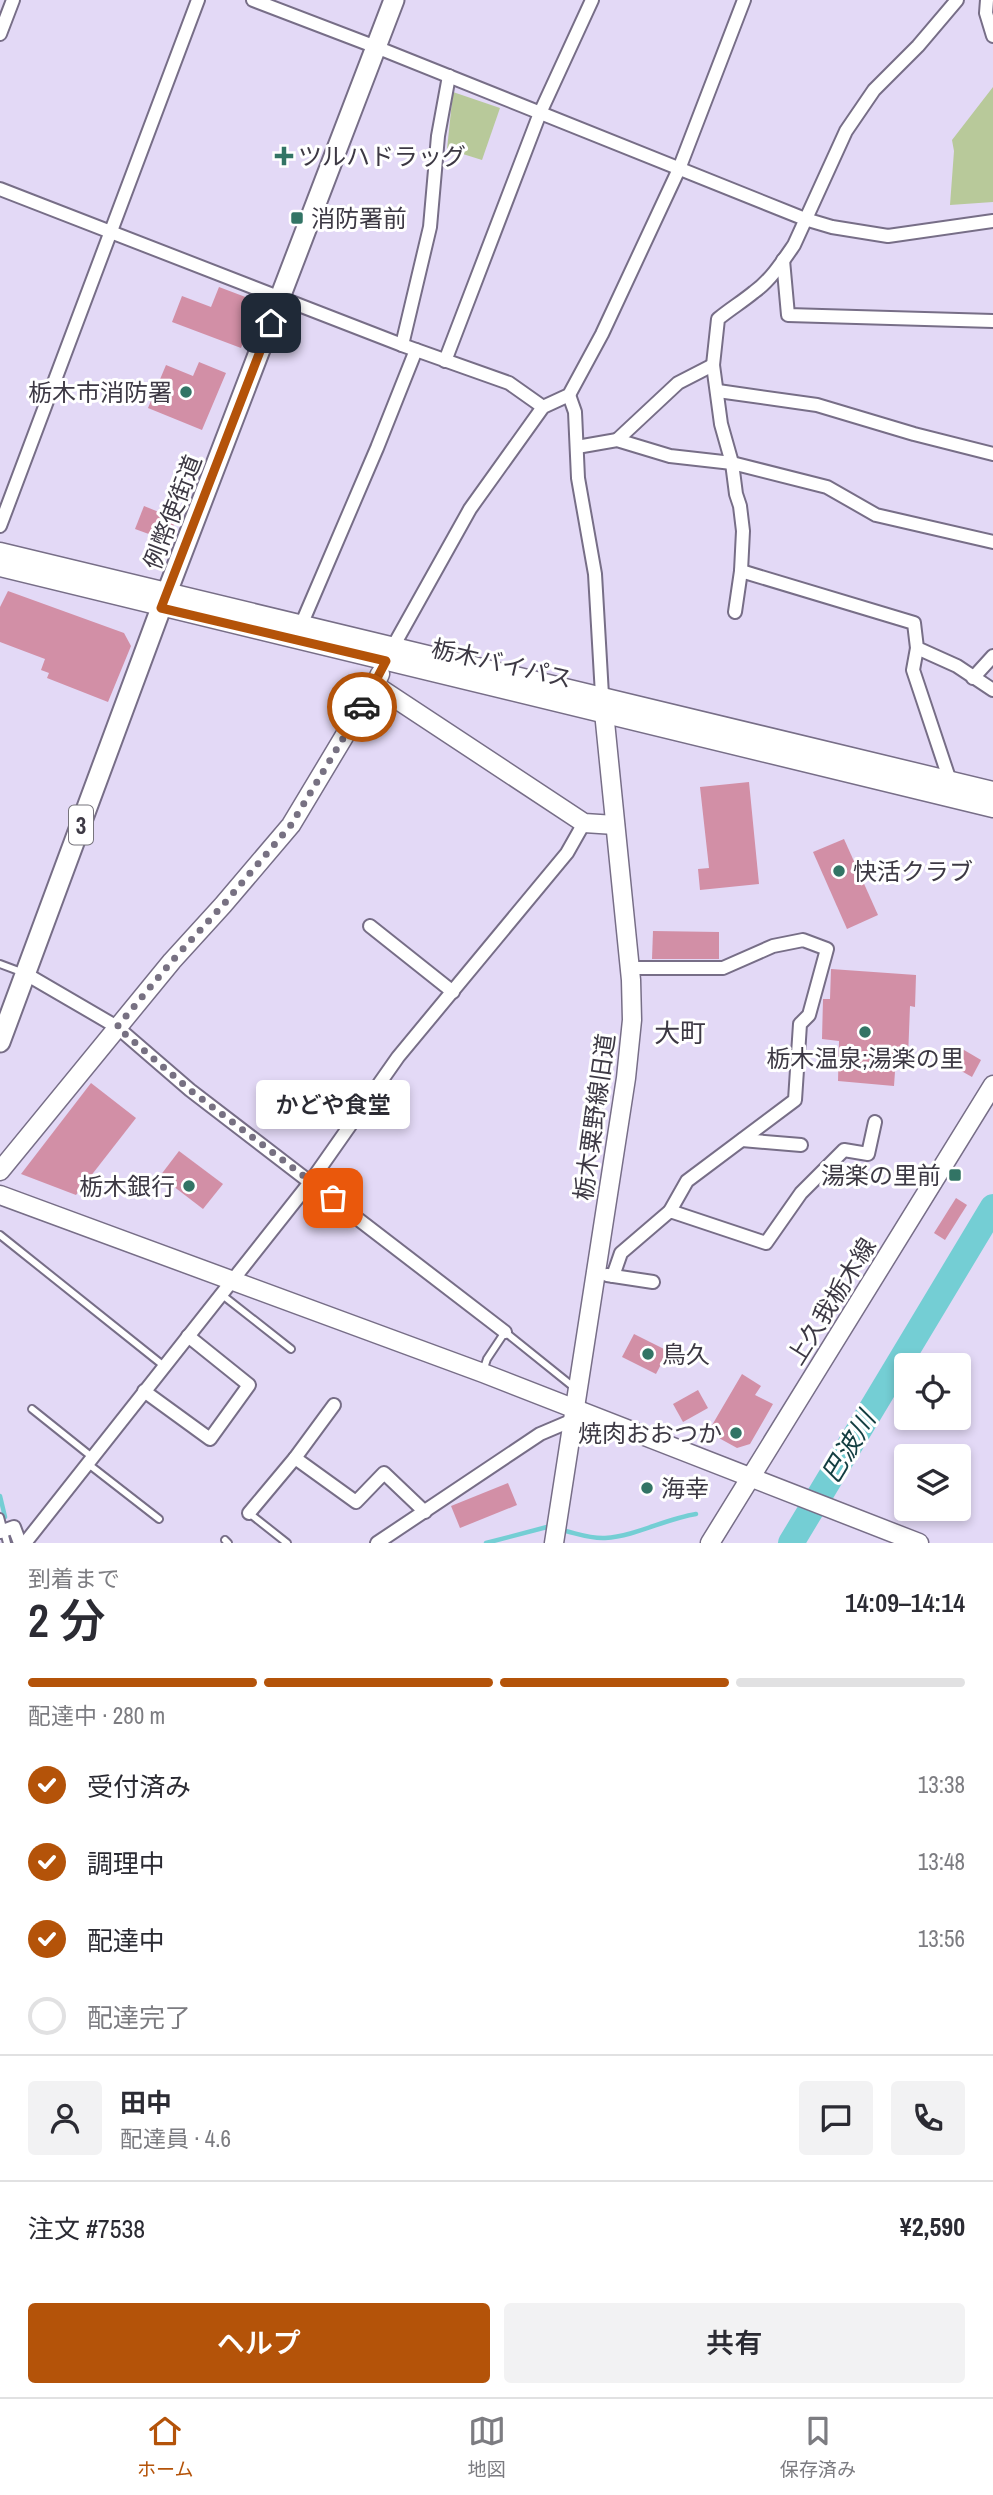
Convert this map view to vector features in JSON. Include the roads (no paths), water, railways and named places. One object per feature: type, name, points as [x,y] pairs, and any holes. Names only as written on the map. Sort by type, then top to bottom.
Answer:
[{"type":"main road","name":"例幣使街道","points":[[0,1042],[165,599],[394,0]]},
{"type":"street","points":[[0,34],[13,0]]},
{"type":"street","points":[[0,526],[198,0]]},
{"type":"street","points":[[253,0],[832,228],[888,236],[993,220]]},
{"type":"street","points":[[445,361],[540,113],[592,0]]},
{"type":"street","points":[[0,1171],[172,961],[291,825],[375,685],[470,509],[543,407],[569,395],[634,270],[679,169],[744,0]]},
{"type":"street","points":[[735,612],[743,531],[732,463],[721,424],[713,365],[718,319],[756,291],[783,260],[794,245],[846,131],[874,90],[918,46],[957,0]]},
{"type":"street","points":[[987,0],[986,13],[993,36]]},
{"type":"street","points":[[402,345],[430,227],[438,136],[449,76]]},
{"type":"street","points":[[0,189],[402,345],[509,383],[543,407]]},
{"type":"street","points":[[783,260],[788,315],[993,321]]},
{"type":"street","points":[[302,623],[416,350]]},
{"type":"street","points":[[617,440],[678,383],[713,365]]},
{"type":"street","points":[[718,391],[817,405],[914,434],[993,453]]},
{"type":"street","points":[[569,395],[575,412],[578,478],[594,574],[603,704]]},
{"type":"street","points":[[577,447],[617,440],[670,457],[732,463],[827,487],[876,515],[993,542]]},
{"type":"street","name":"栃木バイパス","points":[[0,552],[165,599],[603,704],[993,791]]},
{"type":"street","name":"栃木バイパス","points":[[0,567],[302,623],[390,653]]},
{"type":"street","points":[[741,571],[914,623],[917,648],[914,670],[950,781]]},
{"type":"street","points":[[917,648],[957,666],[993,690]]},
{"type":"street","points":[[973,678],[993,656]]},
{"type":"street","points":[[375,685],[584,822],[615,825]]},
{"type":"street","name":"栃木バイパス","points":[[603,704],[993,808]]},
{"type":"street","name":"栃木粟野線旧道","points":[[556,1533],[575,1406],[605,1274],[632,1020],[631,968],[603,704]]},
{"type":"street","points":[[3,1531],[14,1527],[22,1543],[312,1181],[398,1057],[567,853],[584,822]]},
{"type":"street","points":[[369,926],[453,992]]},
{"type":"street","points":[[631,968],[723,968],[774,946],[803,940],[827,949],[809,1015],[800,1024],[795,1100],[687,1181],[670,1211],[621,1253],[605,1274],[653,1282]]},
{"type":"street","points":[[26,974],[117,1027],[190,1090],[312,1181],[505,1332]]},
{"type":"street","name":"上久我栃木線","points":[[710,1543],[993,1085]]},
{"type":"street","points":[[670,1211],[766,1243],[801,1194],[845,1150],[868,1154],[875,1122]]},
{"type":"street","points":[[742,1140],[801,1144]]},
{"type":"street","points":[[0,1195],[226,1287],[575,1406],[919,1543]]},
{"type":"street","points":[[144,1391],[210,1438],[249,1385],[188,1336]]},
{"type":"street","points":[[249,1513],[295,1458],[334,1405]]},
{"type":"street","points":[[377,1543],[540,1434],[575,1406]]},
{"type":"street","points":[[295,1458],[356,1502],[384,1473],[425,1512]]},
{"type":"lane","points":[[0,964],[26,974]]},
{"type":"lane","points":[[0,1235],[164,1366]]},
{"type":"lane","points":[[226,1287],[291,1349]]},
{"type":"lane","points":[[483,1373],[487,1359],[505,1332],[575,1406]]},
{"type":"lane","points":[[32,1409],[159,1519]]},
{"type":"lane","points":[[249,1513],[288,1543]]},
{"type":"waterway","name":"巴波川","points":[[791,1543],[993,1207]]},
{"type":"waterway","points":[[0,1496],[5,1517]]},
{"type":"waterway","points":[[561,1530],[588,1537],[617,1537],[696,1514]]},
{"type":"waterway","points":[[486,1543],[547,1527],[553,1528]]},
{"type":"place","name":"ツルハドラッグ","points":[[284,156]]},
{"type":"place","name":"消防署前","points":[[297,218]]},
{"type":"place","name":"栃木市消防署","points":[[186,392]]},
{"type":"place","name":"快活クラブ","points":[[839,871]]},
{"type":"place","name":"栃木温泉;湯楽の里","points":[[865,1032]]},
{"type":"place","name":"湯楽の里前","points":[[955,1175]]},
{"type":"place","name":"栃木銀行","points":[[189,1186]]},
{"type":"place","name":"かどや食堂","points":[[333,1198]]},
{"type":"place","name":"鳥久","points":[[648,1354]]},
{"type":"place","name":"焼肉おおつか","points":[[736,1433]]},
{"type":"place","name":"海幸","points":[[647,1488]]},
{"type":"district","name":"大町","points":[[680,1032]]}]
